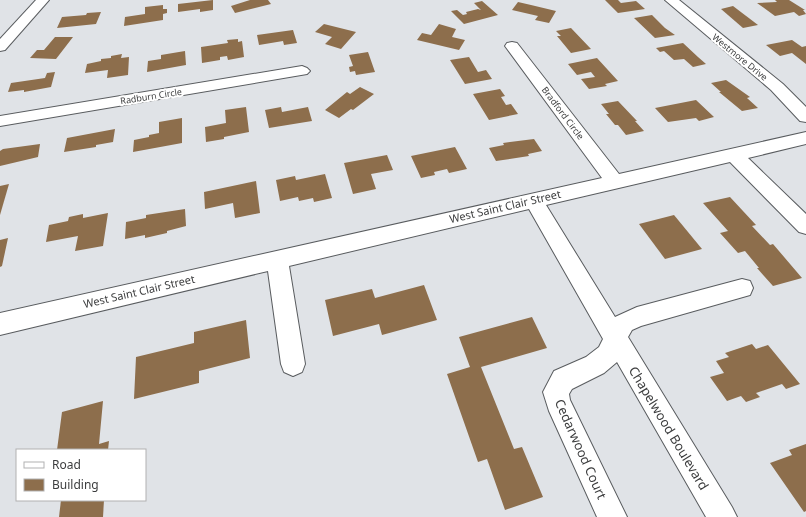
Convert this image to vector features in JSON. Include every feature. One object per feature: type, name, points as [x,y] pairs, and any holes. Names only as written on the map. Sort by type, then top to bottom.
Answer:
[{"type":"street","points":[[0,46],[42,0]]},
{"type":"street","name":"Westmore Drive","points":[[670,0],[777,87],[806,118]]},
{"type":"street","name":"Bradford Circle","points":[[512,46],[614,181]]},
{"type":"street","name":"Radburn Circle","points":[[0,121],[302,71]]},
{"type":"street","name":"West Saint Clair Street","points":[[0,324],[614,181],[806,138]]},
{"type":"street","points":[[734,155],[806,226]]},
{"type":"street","name":"Chapelwood Boulevard","points":[[533,200],[722,517]]},
{"type":"street","points":[[277,259],[293,364]]},
{"type":"street","points":[[616,339],[620,328],[624,323],[637,317],[742,288]]},
{"type":"street","name":"Cedarwood Court","points":[[612,517],[558,402],[556,392],[563,380],[595,365],[608,355],[616,339]]},
{"type":"building","points":[[213,0],[213,10],[200,12],[200,9],[178,12],[178,4]]},
{"type":"building","points":[[250,0],[268,0],[271,4],[235,13],[231,6]]},
{"type":"building","points":[[605,0],[618,0],[621,3],[636,1],[645,9],[618,13]]},
{"type":"building","points":[[775,0],[789,0],[805,10],[803,10],[806,14],[799,16],[794,12],[775,16],[757,3],[777,2]]},
{"type":"building","points":[[482,1],[498,15],[464,24],[451,11],[457,10],[463,15],[467,14],[466,12],[478,9],[481,10],[474,3]]},
{"type":"building","points":[[518,2],[556,11],[549,23],[535,20],[538,16],[512,10]]},
{"type":"building","points":[[163,5],[163,9],[167,9],[167,13],[163,14],[163,20],[124,26],[125,17],[145,14],[145,7]]},
{"type":"building","points":[[733,6],[758,25],[743,28],[721,9]]},
{"type":"building","points":[[101,12],[96,24],[57,28],[62,17]]},
{"type":"building","points":[[652,15],[665,28],[675,35],[655,38],[634,18]]},
{"type":"building","points":[[324,24],[356,32],[341,49],[325,44],[332,37],[315,32]]},
{"type":"building","points":[[439,24],[456,29],[452,37],[465,40],[459,50],[417,40],[422,33],[431,35]]},
{"type":"building","points":[[571,28],[591,49],[571,53],[557,36],[561,36],[556,31]]},
{"type":"building","points":[[293,30],[297,43],[284,45],[283,41],[259,45],[257,35]]},
{"type":"building","points":[[55,37],[73,37],[56,59],[30,58],[37,50],[44,50]]},
{"type":"building","points":[[238,39],[238,42],[242,41],[244,57],[228,60],[227,56],[220,57],[220,60],[202,63],[201,47],[228,43],[227,40]]},
{"type":"building","points":[[792,40],[802,47],[806,46],[806,64],[792,53],[780,56],[766,45]]},
{"type":"building","points":[[683,43],[706,64],[693,67],[684,59],[674,60],[664,51],[660,52],[656,48]]},
{"type":"building","points":[[185,51],[186,65],[147,72],[148,61],[161,59],[161,55]]},
{"type":"building","points":[[368,52],[375,72],[356,75],[355,71],[350,72],[349,67],[353,66],[349,55]]},
{"type":"building","points":[[122,54],[121,58],[129,57],[128,75],[107,78],[108,70],[85,73],[87,64]]},
{"type":"building","points":[[469,57],[478,72],[486,70],[492,79],[465,84],[450,60]]},
{"type":"building","points":[[597,58],[618,81],[605,84],[607,86],[589,89],[581,79],[595,77],[591,72],[577,75],[568,64]]},
{"type":"building","points":[[55,72],[51,87],[24,92],[24,90],[8,92],[11,83],[45,78],[47,73]]},
{"type":"building","points":[[726,80],[750,97],[747,98],[758,108],[742,111],[719,92],[721,92],[711,83]]},
{"type":"building","points":[[360,87],[374,94],[353,110],[351,109],[339,118],[325,110],[347,92],[350,94]]},
{"type":"building","points":[[500,89],[505,96],[501,97],[506,105],[511,104],[518,114],[489,120],[473,94]]},
{"type":"building","points":[[696,100],[714,117],[699,121],[696,118],[668,122],[655,108]]},
{"type":"building","points":[[618,101],[637,121],[635,121],[644,131],[626,135],[618,125],[615,125],[606,114],[609,114],[601,104]]},
{"type":"building","points":[[246,107],[249,132],[206,142],[205,127],[226,123],[225,110]]},
{"type":"building","points":[[281,107],[282,112],[308,107],[312,121],[269,128],[265,110]]},
{"type":"building","points":[[182,118],[182,143],[133,152],[134,140],[159,133],[159,122]]},
{"type":"building","points":[[115,129],[113,142],[96,145],[96,147],[64,152],[67,138]]},
{"type":"building","points":[[534,139],[542,151],[528,154],[529,156],[496,161],[489,148],[504,145],[503,143]]},
{"type":"building","points":[[40,144],[38,157],[0,166],[0,151],[3,149]]},
{"type":"building","points":[[455,147],[467,169],[449,173],[447,169],[434,172],[435,175],[421,178],[411,156]]},
{"type":"building","points":[[387,155],[393,170],[371,174],[376,189],[353,194],[344,163]]},
{"type":"building","points":[[325,174],[332,198],[314,202],[313,198],[299,201],[298,197],[280,201],[276,180],[295,176],[296,180]]},
{"type":"building","points":[[256,181],[260,213],[235,218],[233,203],[205,209],[204,192]]},
{"type":"building","points":[[9,184],[0,215],[0,186]]},
{"type":"building","points":[[730,197],[756,225],[752,226],[770,245],[773,244],[802,278],[773,286],[757,268],[759,268],[745,251],[738,253],[720,233],[728,231],[703,203]]},
{"type":"building","points":[[185,209],[186,226],[167,231],[167,233],[145,238],[145,235],[125,239],[126,222],[146,218],[146,215]]},
{"type":"building","points":[[108,213],[103,246],[75,251],[78,236],[46,242],[49,225],[68,221],[69,217],[83,214],[83,218]]},
{"type":"building","points":[[674,215],[702,249],[665,259],[639,224]]},
{"type":"building","points":[[8,238],[2,266],[0,267],[0,240]]},
{"type":"building","points":[[424,285],[437,320],[382,335],[379,324],[333,336],[325,300],[372,289],[375,298]]},
{"type":"building","points":[[532,317],[547,348],[481,367],[514,449],[522,447],[543,497],[505,510],[487,459],[478,462],[447,374],[470,367],[459,337]]},
{"type":"building","points":[[246,320],[250,358],[199,371],[199,383],[134,399],[136,357],[194,343],[194,332]]},
{"type":"building","points":[[752,344],[756,349],[768,345],[800,384],[786,389],[782,384],[756,393],[760,397],[746,402],[741,396],[727,401],[710,377],[724,373],[716,361],[729,357],[725,353]]},
{"type":"building","points":[[103,401],[99,444],[109,441],[108,449],[57,449],[62,412]]},
{"type":"building","points":[[806,444],[806,511],[804,512],[770,463],[792,455],[789,450]]},
{"type":"building","points":[[61,501],[104,501],[103,517],[59,517]]}]
